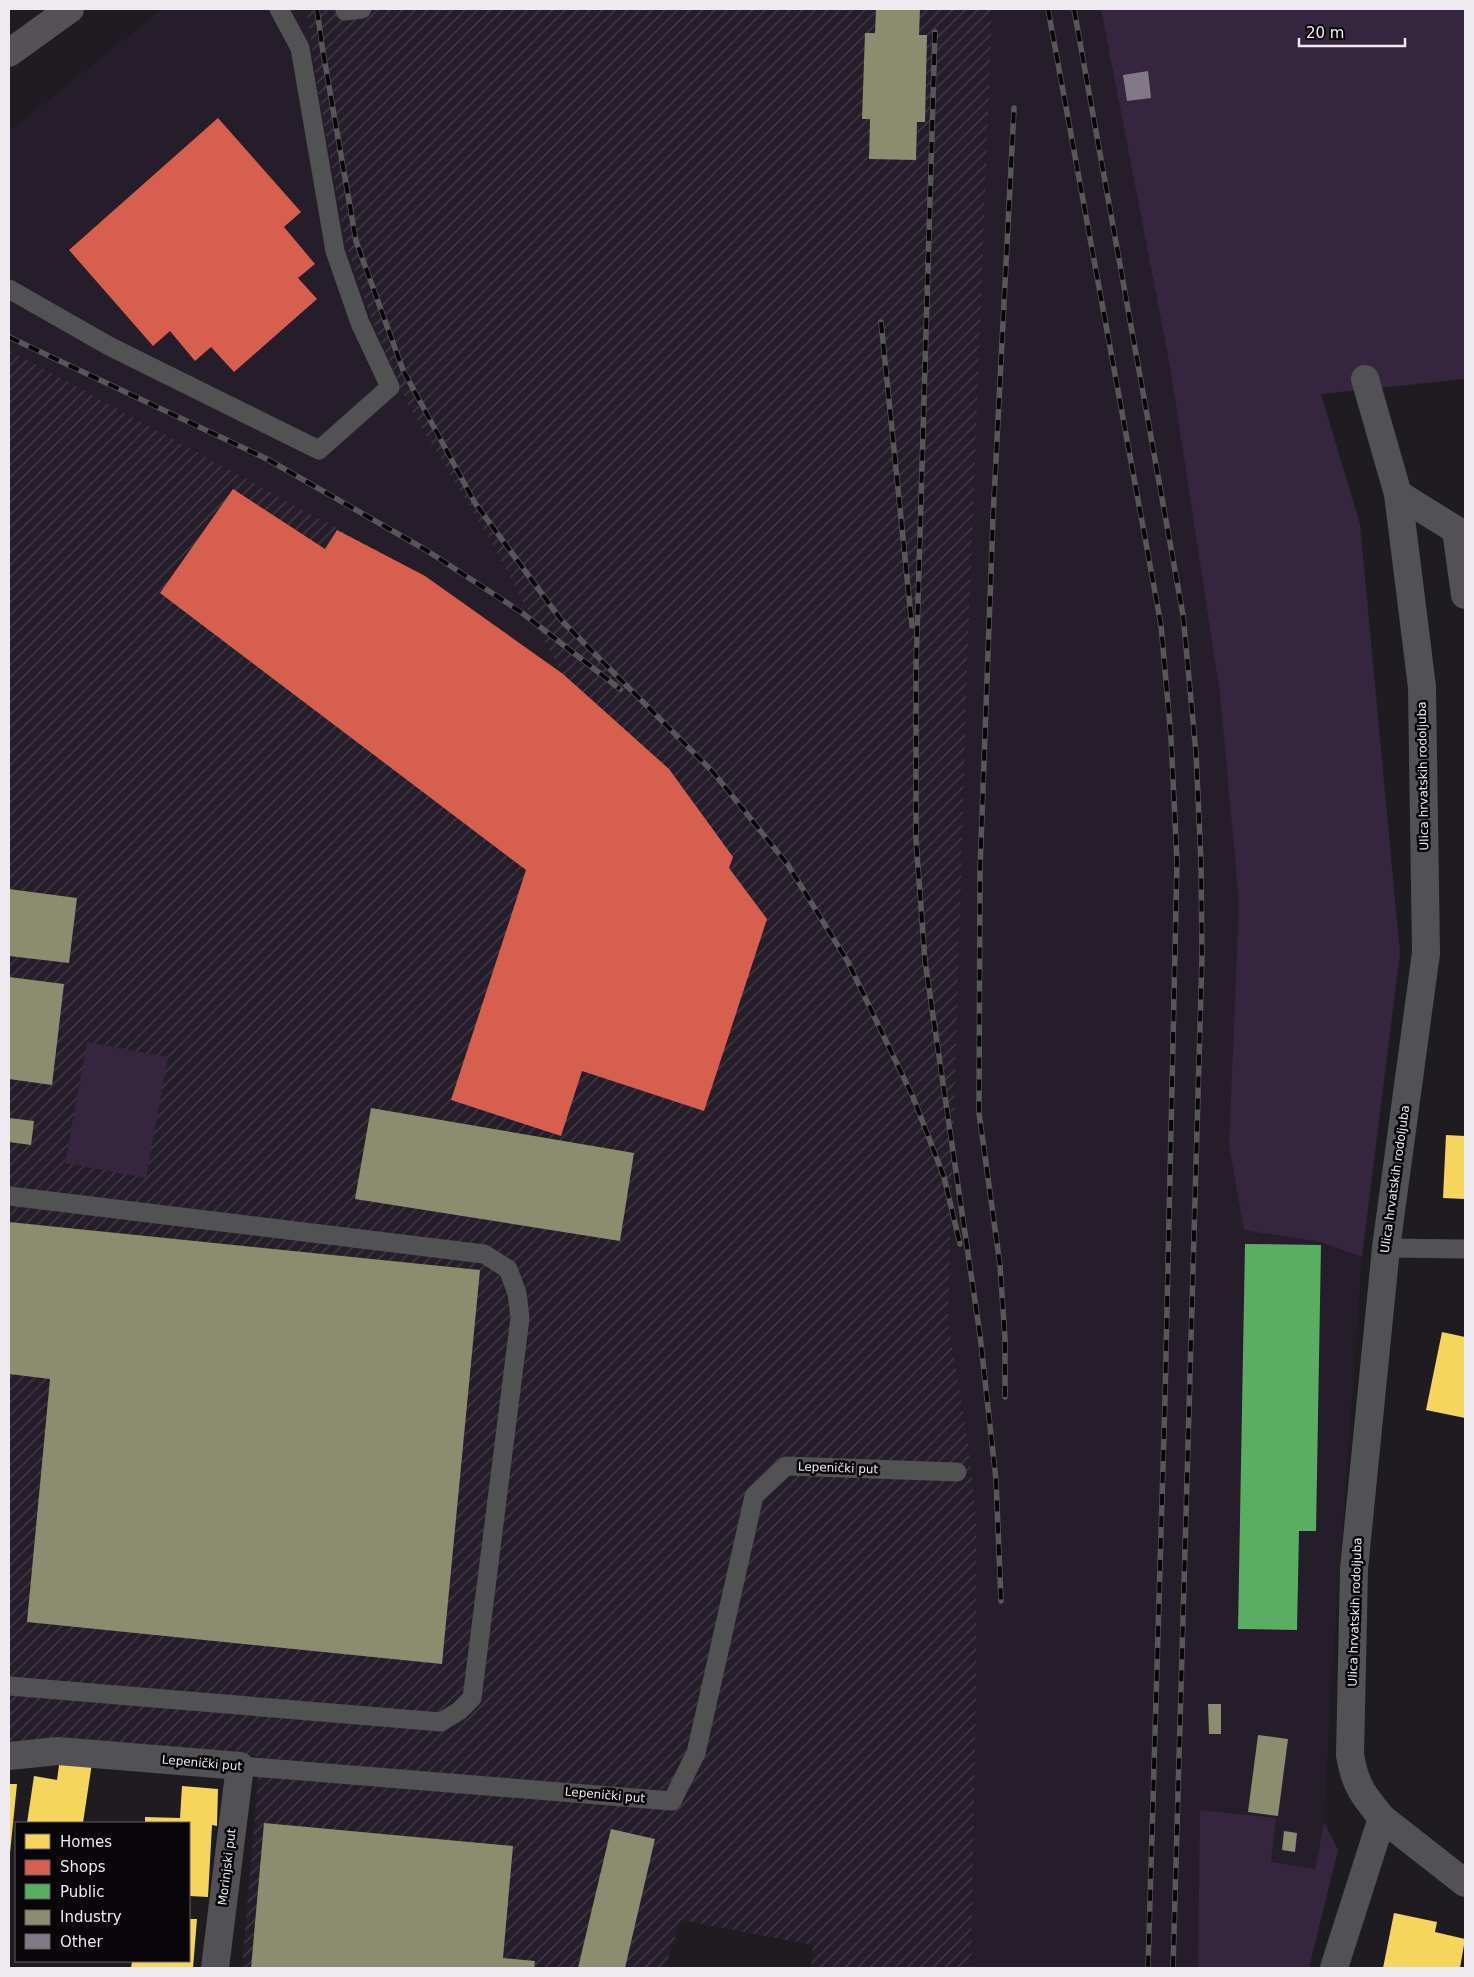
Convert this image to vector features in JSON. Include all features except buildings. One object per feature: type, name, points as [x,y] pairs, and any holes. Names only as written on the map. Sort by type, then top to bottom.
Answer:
[{"type":"street","points":[[9,53],[70,9]]},
{"type":"street","name":"Ulica hrvatskih rodoljuba","points":[[1364,379],[1398,494],[1422,687],[1426,953],[1386,1248],[1354,1569],[1350,1755],[1354,1778],[1367,1800],[1382,1818],[1465,1882]]},
{"type":"street","points":[[1398,494],[1456,530],[1465,595]]},
{"type":"street","name":"Lepenički put","points":[[9,1756],[58,1751],[240,1766]]},
{"type":"street","name":"Morinjski put","points":[[215,1968],[240,1766]]},
{"type":"street","points":[[1334,1968],[1382,1818]]},
{"type":"lane","points":[[9,289],[109,346],[319,450],[390,387],[360,323],[335,251],[300,48],[278,9]]},
{"type":"lane","points":[[9,1196],[484,1254],[508,1269],[517,1293],[520,1318],[472,1698],[459,1711],[441,1722],[9,1686]]},
{"type":"lane","points":[[1386,1248],[1465,1249]]},
{"type":"lane","name":"Lepenički put","points":[[240,1766],[672,1801],[696,1753],[754,1496],[786,1466],[957,1472]]},
{"type":"shaded area","points":[[162,9],[307,9],[316,79],[345,241],[409,407],[485,530],[563,674],[425,576],[9,350],[9,131]]},
{"type":"shaded area","points":[[307,9],[992,9],[967,670],[948,1322],[967,1435],[976,1517],[976,1697],[971,1968],[811,1968],[813,1945],[681,1920],[665,1968],[242,1968],[260,1757],[80,1739],[9,1746],[9,350],[425,576],[562,673],[485,531],[409,407],[375,329],[345,241],[316,79]]},
{"type":"shaded area","points":[[992,9],[1101,9],[1170,367],[1220,694],[1239,903],[1244,1229],[1320,1242],[1362,1257],[1331,1694],[1324,1822],[1315,1869],[1271,1863],[1199,1927],[1198,1968],[971,1968],[976,1697],[976,1517],[967,1435],[948,1322],[967,670]]},
{"type":"shaded area","points":[[1101,9],[1465,9],[1465,379],[1321,394],[1360,524],[1400,953],[1362,1257],[1320,1242],[1244,1230],[1229,1145],[1239,903],[1220,694],[1170,367]]},
{"type":"shaded area","points":[[87,1042],[168,1057],[146,1178],[65,1163]]},
{"type":"shaded area","points":[[1200,1810],[1276,1818],[1271,1862],[1315,1869],[1324,1822],[1338,1850],[1309,1968],[1198,1968]]},
{"type":"railway","points":[[317,9],[356,241],[403,370],[475,503],[562,621],[713,772],[788,865],[848,962],[913,1097],[944,1177],[960,1244]]},
{"type":"railway","points":[[1048,9],[1161,625],[1171,738],[1177,862],[1165,1400],[1148,1968]]},
{"type":"railway","points":[[1074,9],[1183,615],[1196,753],[1201,862],[1202,956],[1173,1968]]},
{"type":"railway","points":[[935,32],[916,668],[916,840],[925,961],[980,1335],[996,1480],[1001,1601]]},
{"type":"railway","points":[[1005,1397],[1005,1339],[1000,1265],[979,1113],[980,870],[993,518],[1014,108]]},
{"type":"railway","points":[[881,322],[912,626]]},
{"type":"railway","points":[[9,337],[267,459],[426,550],[521,612],[620,689]]}]
